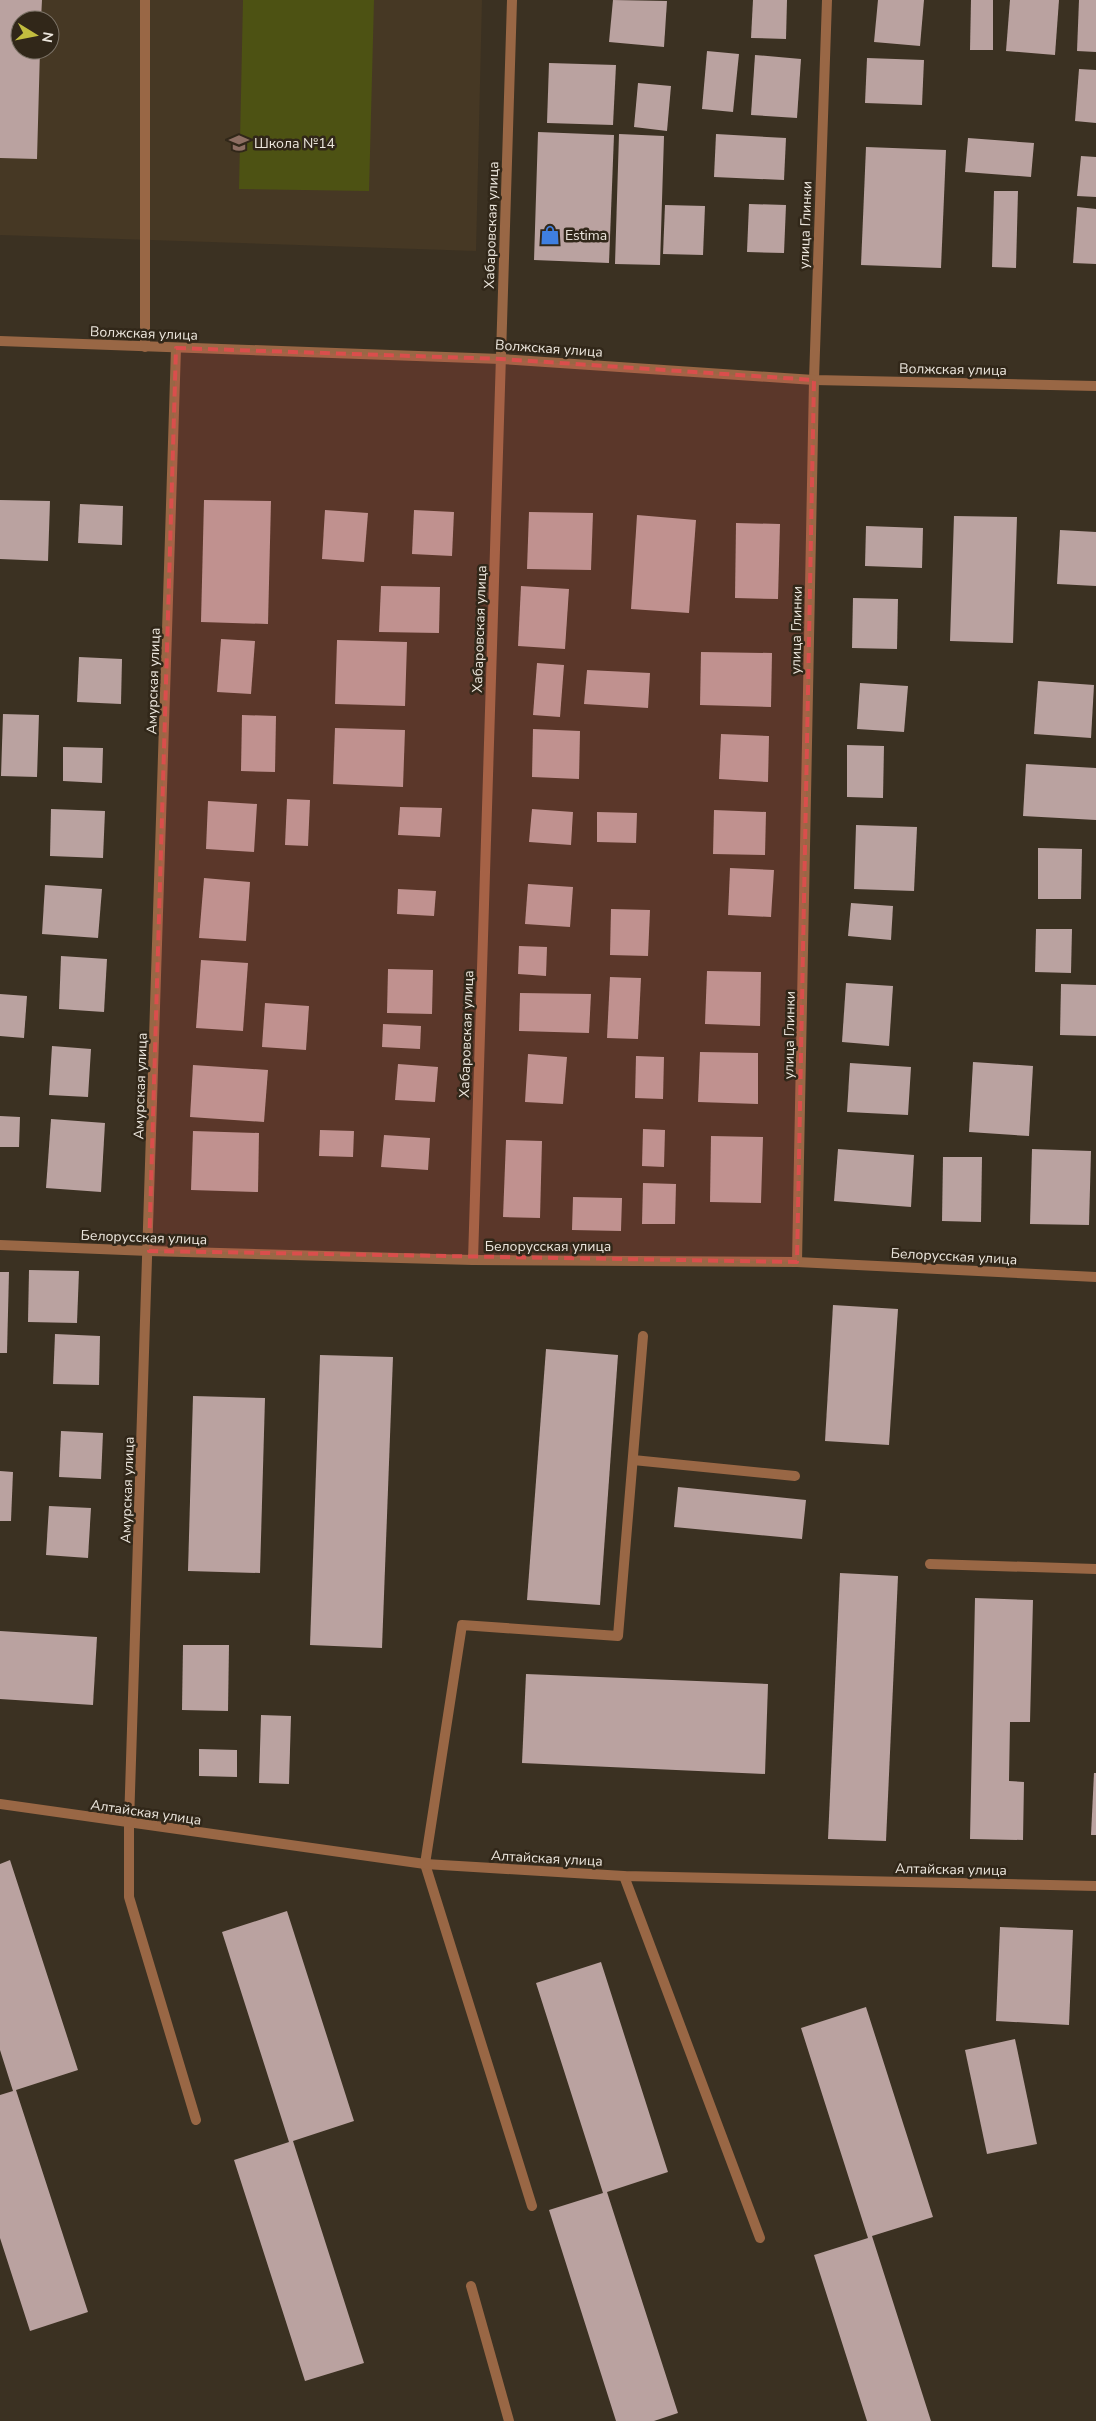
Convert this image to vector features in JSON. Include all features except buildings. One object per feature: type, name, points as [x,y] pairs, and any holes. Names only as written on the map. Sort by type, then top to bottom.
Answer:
[{"type":"street","points":[[145,0],[145,347]]},
{"type":"street","name":"Хабаровская улица","points":[[473,1260],[512,0]]},
{"type":"street","name":"улица Глинки","points":[[797,1262],[814,380],[827,0]]},
{"type":"street","name":"Волжская улица","points":[[0,341],[501,359],[814,380],[1096,386]]},
{"type":"street","name":"Амурская улица","points":[[176,348],[149,1251],[129,1824],[129,1897],[196,2120]]},
{"type":"street","name":"Белорусская улица","points":[[0,1245],[473,1260],[797,1262],[1096,1277]]},
{"type":"street","points":[[532,2206],[425,1864],[462,1625],[618,1636],[634,1460],[642,1336]]},
{"type":"street","points":[[634,1460],[795,1476]]},
{"type":"street","points":[[930,1564],[1096,1569]]},
{"type":"street","name":"Алтайская улица","points":[[0,1804],[129,1824],[425,1864],[624,1876],[1096,1886]]},
{"type":"street","points":[[624,1876],[760,2238]]},
{"type":"street","points":[[471,2286],[509,2421]]},
{"type":"highlighted area","points":[[176,348],[501,359],[814,380],[797,1262],[149,1251]]},
{"type":"shaded area","name":"Школа №14","points":[[0,0],[482,0],[476,251],[0,235]]},
{"type":"green space","points":[[243,0],[374,0],[369,191],[239,189]]},
{"type":"place","name":"Школа №14","points":[[239,143]]},
{"type":"place","name":"Estima","points":[[550,235]]}]
